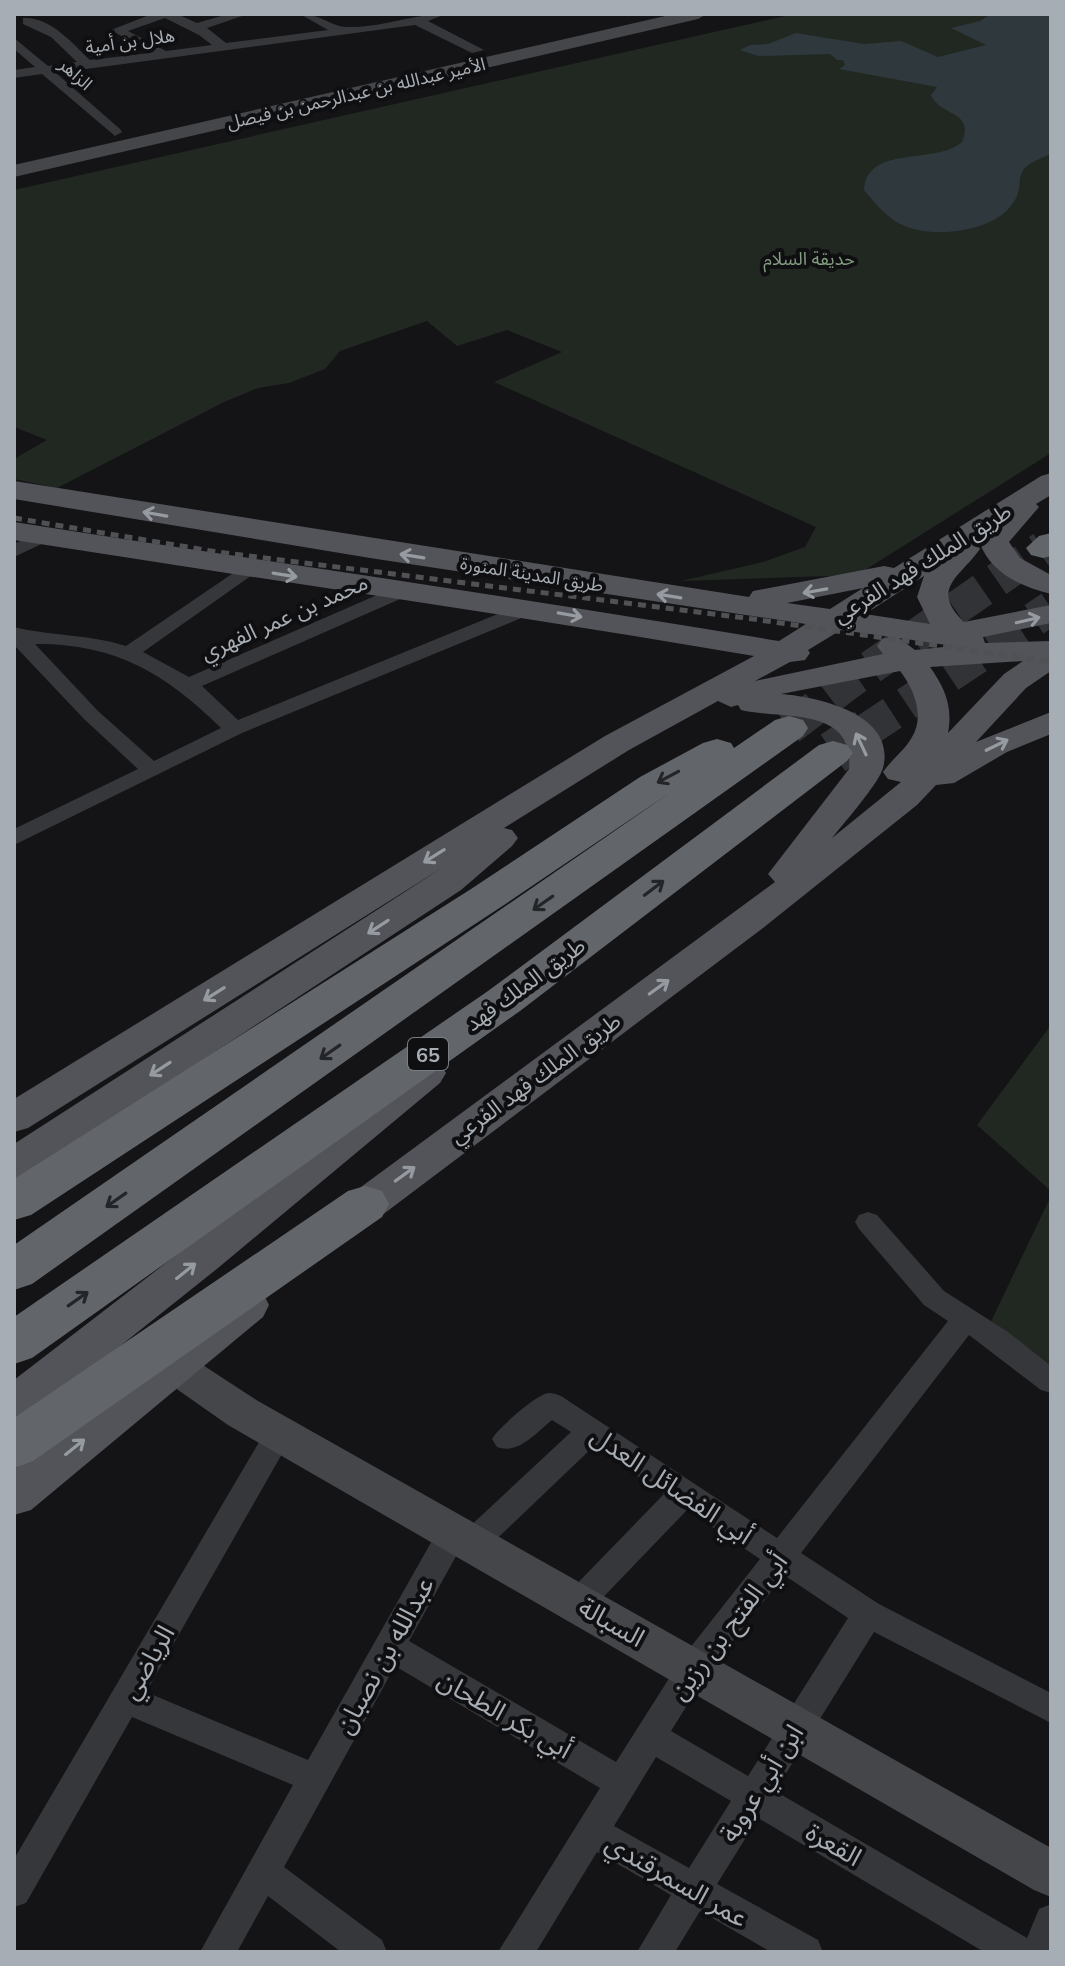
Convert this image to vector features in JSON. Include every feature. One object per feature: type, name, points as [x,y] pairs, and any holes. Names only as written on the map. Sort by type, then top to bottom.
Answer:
[{"type":"highway","points":[[14,1202],[486,898],[654,785],[775,728],[14,1271]]},
{"type":"highway","name":"طريق الملك فهد","points":[[14,1344],[504,1001],[833,753]]},
{"type":"highway","points":[[14,1446],[365,1204]]},
{"type":"main road","name":"الأمير عبدالله بن عبدالرحمن بن فيصل","points":[[14,155],[635,14]]},
{"type":"main road","name":"الأمير عبدالله بن عبدالرحمن بن فيصل","points":[[14,171],[698,14]]},
{"type":"main road","name":"طريق الملك فهد الفرعي","points":[[14,1118],[617,743],[784,652],[1045,486]]},
{"type":"main road","points":[[1045,486],[994,541],[999,557],[1029,578],[1051,585]]},
{"type":"main road","points":[[1033,683],[962,639],[939,618],[932,594],[936,576],[1045,486]]},
{"type":"main road","name":"طريق المدينة المنورة","points":[[14,490],[243,530],[962,639]]},
{"type":"main road","name":"طريق المدينة المنورة","points":[[28,534],[400,592],[529,608],[784,652]]},
{"type":"main road","points":[[714,603],[819,590],[918,566]]},
{"type":"main road","points":[[14,1164],[448,882],[617,743],[686,710],[798,679],[900,657],[1051,614]]},
{"type":"main road","points":[[750,920],[892,781],[931,733],[931,693],[900,657],[831,621]]},
{"type":"main road","points":[[667,632],[683,640],[704,659],[706,681],[691,702]]},
{"type":"main road","points":[[900,657],[962,639],[1051,652]]},
{"type":"main road","points":[[784,652],[900,657],[1033,683]]},
{"type":"main road","name":"طريق الملك فهد الفرعي","points":[[14,1496],[175,1367],[365,1204],[750,920],[905,798],[1033,683],[1051,652]]},
{"type":"main road","points":[[617,743],[734,703],[807,705],[835,716],[856,732],[867,750],[866,770],[750,920]]},
{"type":"main road","points":[[905,798],[995,745],[1051,722]]},
{"type":"main road","points":[[14,1405],[191,1266],[440,1062],[504,1001]]},
{"type":"main road","name":"السبالة","points":[[175,1367],[279,1433],[1051,1874]]},
{"type":"street","points":[[20,24],[49,14]]},
{"type":"street","points":[[164,55],[117,30],[165,14],[195,28],[223,47]]},
{"type":"street","points":[[195,28],[242,14]]},
{"type":"street","points":[[306,14],[341,31]]},
{"type":"street","name":"هلال بن أمية","points":[[14,74],[341,31],[440,14]]},
{"type":"street","points":[[410,17],[477,50]]},
{"type":"street","name":"الزاهر","points":[[20,24],[56,34],[87,65]]},
{"type":"street","name":"الزاهر","points":[[14,42],[115,132]]},
{"type":"street","points":[[14,551],[28,534]]},
{"type":"street","points":[[130,652],[248,569]]},
{"type":"street","name":"محمد بن عمر الفهري","points":[[188,685],[400,592]]},
{"type":"street","points":[[14,838],[235,729],[529,608]]},
{"type":"street","points":[[16,636],[57,636],[130,652],[188,685],[235,729]]},
{"type":"street","points":[[16,636],[91,715],[151,769]]},
{"type":"street","points":[[868,1222],[934,1298],[1051,1382]]},
{"type":"street","name":"أبي الفتح بن رزين","points":[[516,1952],[693,1668],[966,1319]]},
{"type":"street","name":"أبي الفضائل العدل","points":[[507,1439],[551,1404],[868,1614],[1051,1709]]},
{"type":"street","name":"عبدالله بن نصبان","points":[[218,1952],[265,1873],[389,1646],[462,1538],[591,1431]]},
{"type":"street","name":"الرياضي","points":[[14,1891],[279,1433]]},
{"type":"street","points":[[578,1603],[684,1493]]},
{"type":"street","name":"ابن أبي عروبة","points":[[655,1952],[868,1614]]},
{"type":"street","name":"أبي بكر الطحان","points":[[389,1646],[621,1783]]},
{"type":"street","points":[[126,1699],[316,1779]]},
{"type":"street","name":"القعرة","points":[[650,1736],[1017,1952]]},
{"type":"street","name":"عمر السمرقندي","points":[[591,1831],[805,1952]]},
{"type":"street","points":[[265,1873],[369,1952]]},
{"type":"street","points":[[1039,1952],[1051,1921]]},
{"type":"green space","name":"حديقة السلام","points":[[794,14],[1051,14],[1051,453],[857,575],[681,581],[763,562],[805,547],[816,527],[494,382],[562,352],[507,330],[457,346],[427,321],[340,351],[325,369],[289,383],[258,388],[224,402],[57,488],[14,479],[14,459],[47,440],[14,427],[14,190]]},
{"type":"green space","points":[[1051,1025],[1051,1191],[977,1125]]},
{"type":"green space","points":[[1051,1196],[1051,1382],[986,1332]]},
{"type":"shaded area","points":[[991,14],[1051,14],[1051,154],[1036,160],[1022,172],[1016,198],[1000,216],[972,228],[955,231],[921,231],[907,227],[886,214],[864,190],[868,176],[877,166],[905,157],[937,153],[962,142],[964,124],[935,102],[931,95],[937,87],[839,69],[845,65],[843,60],[837,60],[830,54],[758,56],[740,50],[796,33],[864,44],[901,41],[938,57],[986,45],[951,28],[980,21]]},
{"type":"tunnel","points":[[789,728],[848,683],[1043,548]]},
{"type":"tunnel","points":[[866,731],[1051,608]]},
{"type":"tunnel","points":[[833,753],[866,731]]},
{"type":"railway","points":[[14,518],[217,552],[746,618],[1051,662]]}]
